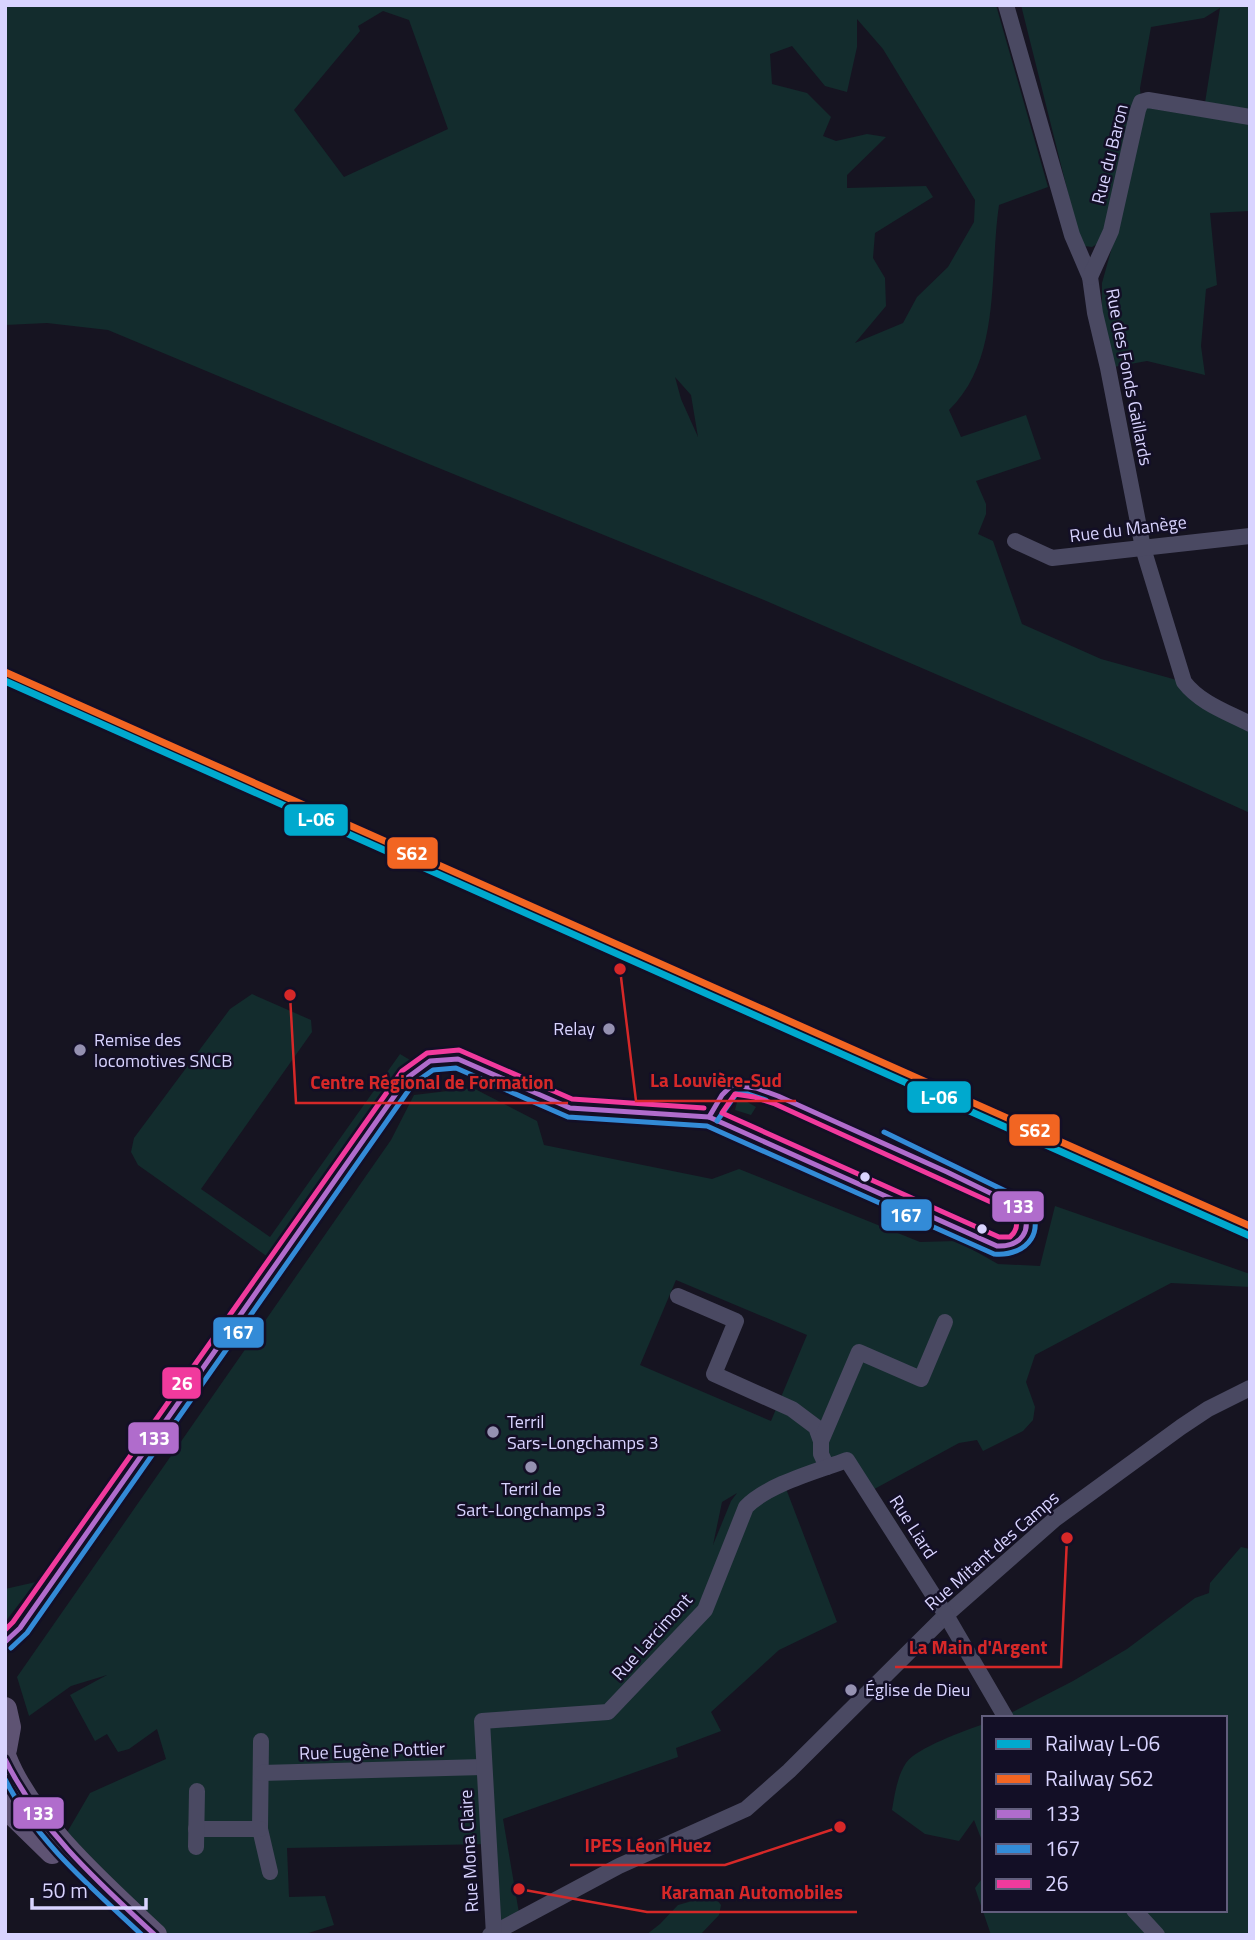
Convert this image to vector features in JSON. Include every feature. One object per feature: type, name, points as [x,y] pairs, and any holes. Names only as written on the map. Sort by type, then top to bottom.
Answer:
[{"type":"main road","points":[[5,1709],[9,1727],[5,1749]]},
{"type":"main road","points":[[5,1758],[20,1791],[55,1833],[102,1886],[155,1935]]},
{"type":"main road","points":[[5,1806],[145,1935]]},
{"type":"street","name":"Rue des Fonds Gaillards","points":[[1006,5],[1069,223],[1090,277],[1143,548],[1184,682],[1192,693],[1250,724]]},
{"type":"street","name":"Rue du Baron","points":[[1090,277],[1111,232],[1141,102],[1148,100],[1250,117]]},
{"type":"street","name":"Rue du Manège","points":[[1015,541],[1052,558],[1250,536]]},
{"type":"street","points":[[5,1662],[20,1628],[275,1262],[407,1078],[420,1066]]},
{"type":"street","points":[[678,1296],[736,1321],[714,1374],[792,1409],[816,1427],[821,1441],[821,1454],[827,1467]]},
{"type":"street","points":[[821,1441],[859,1352],[920,1378],[946,1322]]},
{"type":"street","name":"Rue Mitant des Camps","points":[[492,1934],[619,1866],[746,1809],[789,1771],[946,1615],[1055,1519],[1181,1426],[1250,1388]]},
{"type":"street","name":"Rue Liard","points":[[847,1460],[946,1615],[1005,1716]]},
{"type":"street","name":"Rue Larcimont","points":[[483,1767],[482,1721],[608,1712],[705,1610],[746,1507],[754,1499],[847,1460]]},
{"type":"street","points":[[5,1642],[20,1628]]},
{"type":"street","points":[[261,1741],[260,1829],[270,1872]]},
{"type":"street","name":"Rue Eugène Pottier","points":[[261,1773],[483,1767]]},
{"type":"street","name":"Rue Mona Claire","points":[[483,1767],[492,1934]]},
{"type":"street","points":[[196,1847],[197,1791]]},
{"type":"street","points":[[196,1829],[260,1829]]},
{"type":"street","points":[[1136,1912],[1157,1935]]},
{"type":"green space","points":[[5,5],[996,5],[1048,187],[999,205],[993,285],[985,340],[978,366],[966,389],[949,410],[961,437],[1026,415],[1041,459],[976,481],[986,504],[986,514],[978,534],[993,541],[1022,624],[1101,659],[1184,682],[1250,724],[1250,813],[1089,740],[764,600],[108,330],[47,323],[5,325]],"holes":[[[383,11],[409,20],[448,129],[344,177],[294,110],[360,31],[358,26]],[[857,19],[883,49],[975,200],[974,222],[948,267],[917,297],[903,323],[855,343],[886,306],[885,278],[873,258],[875,233],[933,197],[926,186],[847,188],[847,175],[886,137],[867,134],[836,141],[823,136],[831,117],[807,93],[772,84],[770,54],[792,46],[825,86],[847,92],[857,47]],[[675,377],[691,395],[698,437],[681,399]]]},
{"type":"green space","points":[[1021,5],[1250,5],[1250,211],[1210,213],[1217,285],[1206,289],[1201,346],[1205,375],[1147,361],[1108,368],[1102,283],[1116,233],[1092,247],[1084,246],[1080,241]],"holes":[[[1220,8],[1204,109],[1141,102],[1140,88],[1151,27],[1204,18]]]},
{"type":"green space","points":[[252,994],[311,1020],[312,1032],[201,1189],[270,1237],[400,1054],[420,1066],[275,1262],[138,1165],[131,1152],[134,1138],[230,1009]]},
{"type":"green space","points":[[473,1088],[537,1121],[544,1145],[712,1179],[739,1169],[920,1242],[957,1241],[998,1264],[1040,1266],[1055,1206],[1250,1274],[1250,1287],[1171,1283],[1035,1355],[1026,1382],[1035,1407],[1033,1420],[1023,1431],[983,1451],[977,1440],[959,1443],[867,1493],[846,1462],[785,1486],[837,1622],[779,1650],[711,1712],[721,1731],[676,1748],[678,1757],[503,1819],[520,1919],[493,1933],[487,1844],[287,1848],[289,1897],[325,1896],[334,1925],[302,1935],[155,1935],[62,1841],[90,1793],[166,1759],[157,1729],[129,1749],[118,1752],[107,1734],[95,1741],[70,1695],[107,1675],[71,1686],[29,1716],[17,1677],[391,1140],[414,1095]],"holes":[[[676,1280],[807,1335],[771,1421],[640,1365]],[[737,1493],[731,1501],[713,1545],[722,1502]]]},
{"type":"green space","points":[[742,1099],[756,1107],[751,1115],[735,1110],[737,1102]]},
{"type":"green space","points":[[1241,1547],[1250,1549],[1250,1935],[991,1935],[983,1912],[1227,1912],[1227,1716],[1005,1716],[1127,1649],[1195,1598],[1209,1593],[1210,1583]]},
{"type":"green space","points":[[36,1582],[5,1622],[5,1589]]},
{"type":"green space","points":[[982,1725],[982,1841],[974,1820],[959,1841],[925,1834],[892,1810],[900,1774],[906,1763],[920,1751]]},
{"type":"green space","points":[[982,1879],[982,1909],[975,1888]]},
{"type":"green space","points":[[713,1895],[721,1905],[719,1915],[700,1935],[646,1935],[678,1905]]},
{"type":"rail line","name":"S62","points":[[5,672],[1250,1226]]},
{"type":"rail line","name":"L-06","points":[[5,681],[1250,1236]]},
{"type":"transit line","name":"26","points":[[5,1630],[402,1071],[427,1053],[459,1050],[572,1099],[704,1108]]},
{"type":"transit line","name":"133","points":[[5,1642],[20,1628],[407,1078],[430,1061],[458,1059],[570,1108],[709,1117]]},
{"type":"transit line","name":"167","points":[[11,1648],[27,1633],[413,1084],[433,1070],[456,1068],[568,1117],[707,1126],[994,1254],[1016,1251],[1031,1239],[1035,1222],[1026,1201],[884,1132]]},
{"type":"transit line","name":"133","points":[[732,1085],[756,1088],[778,1096],[1021,1208],[1026,1223],[1023,1236],[1013,1244],[997,1246],[709,1117],[722,1095],[732,1085]]},
{"type":"transit line","name":"26","points":[[735,1094],[775,1104],[993,1203],[1015,1215],[1017,1224],[1014,1232],[1010,1237],[999,1237],[722,1113],[735,1094]]},
{"type":"transit line","name":"167","points":[[717,1121],[736,1094],[748,1094],[766,1100]]},
{"type":"transit line","name":"133","points":[[5,1759],[35,1809],[52,1831],[91,1874],[155,1935]]},
{"type":"transit line","name":"167","points":[[5,1779],[32,1823],[66,1863],[142,1935]]},
{"type":"place","name":"La Louvière-Sud","points":[[620,969]]},
{"type":"place","name":"Centre Régional de Formation","points":[[290,995]]},
{"type":"place","name":"Relay","points":[[609,1029]]},
{"type":"place","name":"Remise des locomotives SNCB","points":[[80,1050]]},
{"type":"place","name":"Terril Sars-Longchamps 3","points":[[493,1432]]},
{"type":"place","name":"Terril de Sart-Longchamps 3","points":[[531,1467]]},
{"type":"place","name":"La Main d'Argent","points":[[1067,1538]]},
{"type":"place","name":"Église de Dieu","points":[[851,1690]]},
{"type":"place","name":"IPES Léon Huez","points":[[840,1827]]},
{"type":"place","name":"Karaman Automobiles","points":[[519,1889]]}]
